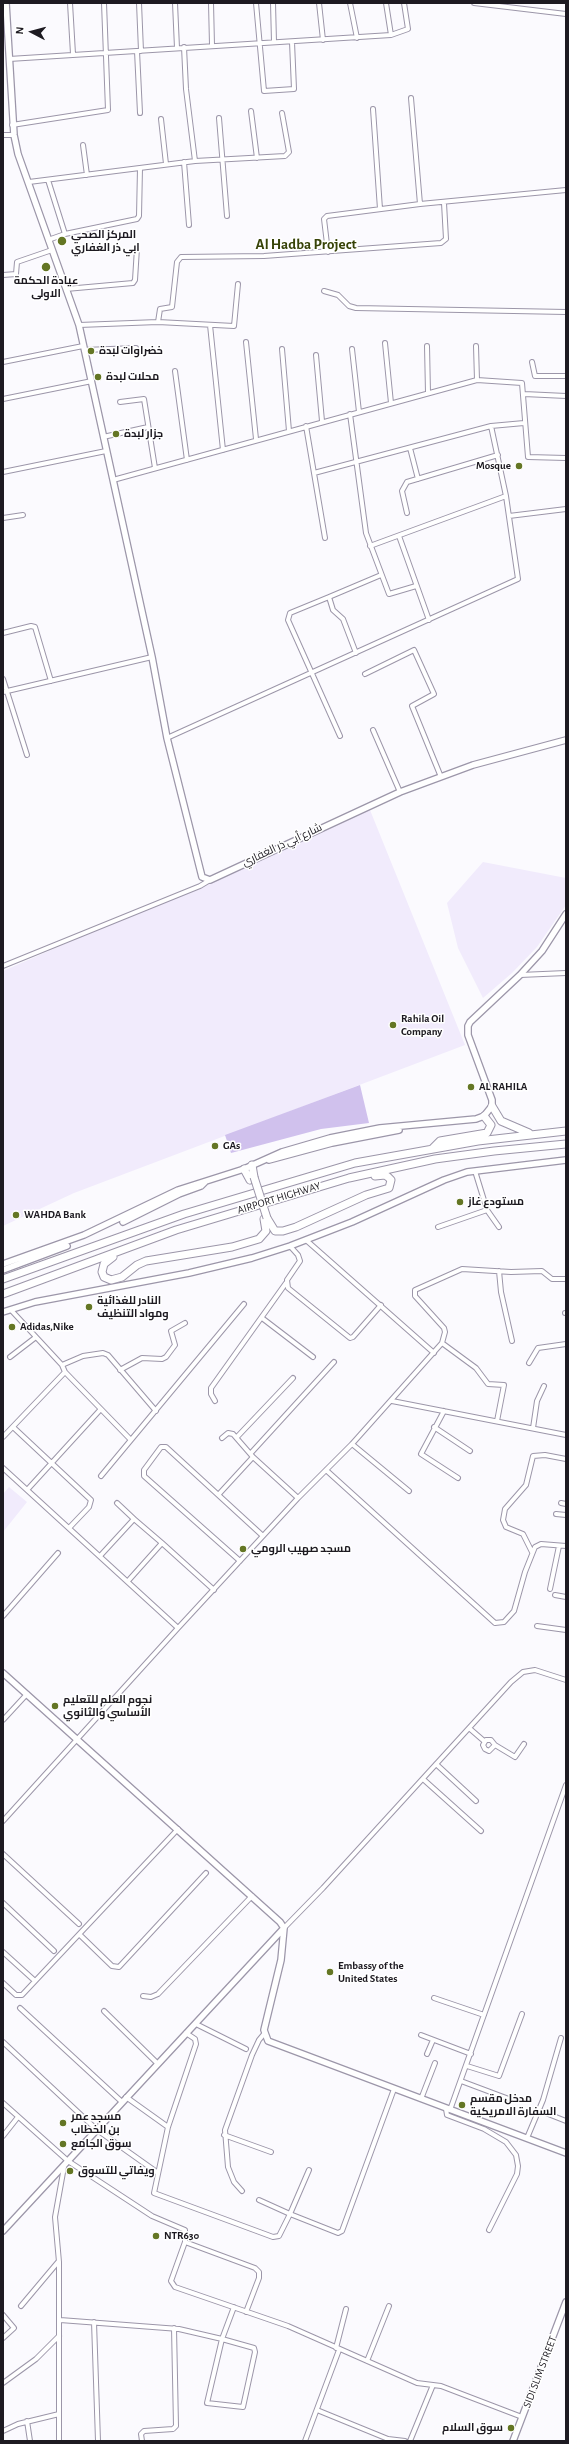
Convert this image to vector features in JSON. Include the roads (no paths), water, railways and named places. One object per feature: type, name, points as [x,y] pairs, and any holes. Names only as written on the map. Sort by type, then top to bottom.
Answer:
[{"type":"highway","points":[[492,1106],[501,1121],[532,1134]]},
{"type":"highway","points":[[432,1149],[440,1141],[487,1133],[491,1125],[484,1116]]},
{"type":"highway","name":"AIRPORT HIGHWAY","points":[[3,1279],[184,1214],[266,1188],[355,1163],[432,1149],[532,1134],[566,1131]]},
{"type":"highway","name":"AIRPORT HIGHWAY","points":[[3,1294],[121,1252],[176,1230],[304,1190],[349,1178],[435,1159],[494,1151],[566,1144]]},
{"type":"highway","points":[[252,1166],[252,1178],[266,1218],[273,1229],[287,1230],[366,1195],[389,1188],[391,1180],[385,1175],[380,1175],[304,1190]]},
{"type":"highway","points":[[244,1169],[252,1178]]},
{"type":"highway","points":[[121,1252],[104,1264],[102,1272],[108,1280],[122,1277],[137,1265],[146,1261],[225,1248],[259,1239],[266,1231],[266,1218]]},
{"type":"highway","points":[[122,1277],[123,1285]]},
{"type":"street","points":[[6,3],[12,125],[14,135],[48,240],[79,325],[152,657],[167,738],[200,875],[203,878],[210,880]]},
{"type":"street","points":[[70,3],[73,54]]},
{"type":"street","points":[[12,125],[106,112],[109,108],[104,3]]},
{"type":"street","points":[[139,3],[140,113]]},
{"type":"street","points":[[175,3],[177,48]]},
{"type":"street","points":[[211,3],[212,45]]},
{"type":"street","points":[[256,3],[259,43],[266,92],[294,89],[292,42]]},
{"type":"street","points":[[273,3],[274,42]]},
{"type":"street","points":[[319,3],[323,40]]},
{"type":"street","points":[[350,3],[357,38]]},
{"type":"street","points":[[386,3],[391,34]]},
{"type":"street","points":[[9,59],[212,45],[357,38],[391,34],[408,29],[404,3]]},
{"type":"street","points":[[474,3],[566,14]]},
{"type":"street","points":[[184,47],[186,90],[195,161]]},
{"type":"street","points":[[411,98],[420,204]]},
{"type":"street","points":[[372,109],[380,209]]},
{"type":"street","points":[[252,111],[257,158]]},
{"type":"street","points":[[29,182],[184,162],[282,157],[287,155],[289,152],[282,113]]},
{"type":"street","points":[[219,118],[227,216]]},
{"type":"street","points":[[161,119],[166,164]]},
{"type":"street","points":[[3,135],[14,135]]},
{"type":"street","points":[[82,145],[87,175]]},
{"type":"street","points":[[184,162],[189,226]]},
{"type":"street","points":[[48,240],[65,234],[137,219],[139,216],[140,168]]},
{"type":"street","points":[[48,180],[65,234]]},
{"type":"street","points":[[328,252],[325,217],[420,204],[444,203],[566,190]]},
{"type":"street","points":[[158,322],[160,309],[172,307],[177,262],[181,257],[328,252],[445,242],[444,203]]},
{"type":"street","points":[[66,289],[133,283],[135,280],[137,248]]},
{"type":"street","points":[[3,275],[16,274],[17,262],[52,250]]},
{"type":"street","points":[[79,325],[158,322],[235,326],[238,284]]},
{"type":"street","points":[[324,291],[338,295],[349,306],[356,308],[566,312]]},
{"type":"street","points":[[210,325],[222,450]]},
{"type":"street","points":[[246,342],[256,439]]},
{"type":"street","points":[[385,344],[391,403]]},
{"type":"street","points":[[427,346],[428,393]]},
{"type":"street","points":[[476,346],[477,380]]},
{"type":"street","points":[[3,362],[84,348],[136,348]]},
{"type":"street","points":[[282,349],[289,431]]},
{"type":"street","points":[[352,350],[358,412]]},
{"type":"street","points":[[316,355],[322,421]]},
{"type":"street","points":[[532,362],[534,376],[566,376]]},
{"type":"street","points":[[175,371],[187,460]]},
{"type":"street","points":[[113,480],[222,450],[256,439],[477,380],[520,382],[523,385],[524,394],[524,423],[528,457],[566,458]]},
{"type":"street","points":[[3,399],[92,381]]},
{"type":"street","points":[[524,394],[566,396]]},
{"type":"street","points":[[120,402],[144,399],[155,468]]},
{"type":"street","points":[[350,414],[356,462],[370,546],[381,575],[390,595],[416,586]]},
{"type":"street","points":[[314,473],[491,426],[524,423]]},
{"type":"street","points":[[306,426],[324,538]]},
{"type":"street","points":[[167,738],[518,579],[506,496],[491,426]]},
{"type":"street","points":[[103,437],[148,427]]},
{"type":"street","points":[[410,448],[418,479]]},
{"type":"street","points":[[3,472],[106,451]]},
{"type":"street","points":[[407,513],[402,486],[407,482],[498,455]]},
{"type":"street","points":[[370,546],[506,496]]},
{"type":"street","points":[[508,516],[566,509]]},
{"type":"street","points":[[3,518],[24,515]]},
{"type":"street","points":[[399,536],[429,620]]},
{"type":"street","points":[[340,736],[311,674],[288,616],[290,613],[381,575]]},
{"type":"street","points":[[329,597],[333,610],[343,619],[356,653]]},
{"type":"street","points":[[3,633],[31,626],[35,627],[51,681]]},
{"type":"street","points":[[365,674],[414,650],[434,694],[412,706],[441,777]]},
{"type":"street","points":[[5,692],[152,657]]},
{"type":"street","points":[[3,680],[5,692],[27,755]]},
{"type":"street","points":[[373,730],[400,792]]},
{"type":"street","name":"شارع أبي ذر الغفاري","points":[[3,966],[200,886],[400,792],[473,765],[566,740]]},
{"type":"street","points":[[3,1270],[114,1224],[178,1190],[244,1169],[260,1161],[332,1144],[429,1124],[476,1119],[484,1116],[492,1106],[489,1092],[468,1035],[468,1026],[470,1022],[520,975],[542,951],[566,914]]},
{"type":"street","points":[[520,975],[566,973]]},
{"type":"street","points":[[3,1312],[35,1302],[210,1269],[290,1246],[352,1222],[444,1180],[475,1171],[566,1160]]},
{"type":"street","points":[[475,1171],[488,1210],[499,1227]]},
{"type":"street","points":[[438,1227],[488,1210]]},
{"type":"street","points":[[3,1264],[33,1255],[114,1224]]},
{"type":"street","points":[[306,1240],[434,1353]]},
{"type":"street","points":[[215,1401],[211,1394],[211,1388],[262,1318],[286,1283],[289,1275],[300,1261],[298,1255],[290,1246]]},
{"type":"street","points":[[3,1821],[178,1628],[298,1498],[392,1401],[442,1344],[445,1332],[444,1328],[414,1292],[459,1270],[542,1271],[552,1279],[566,1279]]},
{"type":"street","points":[[499,1271],[501,1292],[512,1342]]},
{"type":"street","points":[[286,1283],[288,1288],[350,1338],[353,1337],[381,1305]]},
{"type":"street","points":[[102,1476],[130,1439],[156,1411],[244,1304]]},
{"type":"street","points":[[11,1310],[62,1365],[65,1372],[100,1410],[130,1439]]},
{"type":"street","points":[[262,1318],[313,1357]]},
{"type":"street","points":[[120,1370],[142,1358],[162,1359],[166,1357],[175,1345],[171,1331],[185,1323]]},
{"type":"street","points":[[10,1357],[36,1337]]},
{"type":"street","points":[[442,1344],[476,1368],[488,1384],[504,1385],[497,1421]]},
{"type":"street","points":[[528,1363],[538,1348],[566,1344]]},
{"type":"street","points":[[62,1365],[83,1356],[104,1353],[156,1411]]},
{"type":"street","points":[[219,1494],[334,1362]]},
{"type":"street","points":[[3,1437],[65,1372]]},
{"type":"street","points":[[237,1437],[293,1378]]},
{"type":"street","points":[[533,1428],[537,1401],[544,1386]]},
{"type":"street","points":[[392,1401],[566,1435]]},
{"type":"street","points":[[27,1490],[100,1410]]},
{"type":"street","points":[[444,1411],[434,1427],[421,1454],[458,1478]]},
{"type":"street","points":[[13,1427],[91,1500],[89,1507],[69,1528]]},
{"type":"street","points":[[434,1427],[470,1450]]},
{"type":"street","points":[[222,1438],[230,1433],[237,1437],[252,1455],[298,1498]]},
{"type":"street","points":[[352,1444],[409,1491]]},
{"type":"street","points":[[240,1561],[146,1477],[144,1470],[163,1445],[219,1494],[263,1536]]},
{"type":"street","points":[[532,1552],[523,1534],[506,1528],[503,1520],[505,1509],[526,1485],[533,1456],[545,1455],[566,1459]]},
{"type":"street","points":[[3,1468],[178,1628]]},
{"type":"street","points":[[326,1470],[495,1624],[504,1622],[514,1611],[532,1552],[541,1544],[566,1546]]},
{"type":"street","points":[[117,1503],[214,1590]]},
{"type":"street","points":[[556,1514],[566,1514]]},
{"type":"street","points":[[100,1556],[134,1519]]},
{"type":"street","points":[[128,1581],[162,1543]]},
{"type":"street","points":[[550,1590],[559,1546]]},
{"type":"street","points":[[3,1616],[58,1553]]},
{"type":"street","points":[[555,1595],[566,1597]]},
{"type":"street","points":[[536,1626],[566,1630]]},
{"type":"street","points":[[3,2231],[157,2063],[196,2024],[284,1928],[323,1888],[422,1778],[523,1672],[540,1670],[566,1680]]},
{"type":"street","points":[[3,1672],[252,1896],[284,1928],[282,1954],[264,2034],[259,2040],[252,2055],[224,2135],[228,2167],[234,2182],[242,2191]]},
{"type":"street","points":[[3,1720],[27,1694]]},
{"type":"street","points":[[469,1728],[484,1741],[491,1740],[495,1745],[514,1757],[524,1744]]},
{"type":"street","points":[[484,1741],[483,1746],[487,1750],[492,1750],[495,1745]]},
{"type":"street","points":[[436,1764],[476,1801]]},
{"type":"street","points":[[422,1778],[481,1830]]},
{"type":"street","points":[[489,2230],[517,2174],[516,2155],[506,2142],[484,2129],[447,2115],[448,2109],[467,2066],[566,1785]]},
{"type":"street","points":[[3,1983],[18,1996],[35,1982],[178,1829]]},
{"type":"street","points":[[3,1854],[79,1924]]},
{"type":"street","points":[[80,1935],[112,1966],[117,1967],[206,1872]]},
{"type":"street","points":[[143,1996],[151,1997],[158,1994],[252,1896]]},
{"type":"street","points":[[3,1903],[54,1951]]},
{"type":"street","points":[[3,1952],[35,1982]]},
{"type":"street","points":[[434,1998],[484,2015]]},
{"type":"street","points":[[20,2008],[122,2102]]},
{"type":"street","points":[[104,2011],[157,2063]]},
{"type":"street","points":[[467,2066],[499,2076],[522,2014]]},
{"type":"street","points":[[196,2024],[246,2049]]},
{"type":"street","points":[[186,2033],[196,2041],[168,2127],[154,2194],[272,2237],[279,2236],[309,2170]]},
{"type":"street","points":[[264,2034],[268,2041],[566,2153]]},
{"type":"street","points":[[421,2035],[471,2054]]},
{"type":"street","points":[[527,2138],[538,2110],[561,2038]]},
{"type":"street","points":[[427,2054],[433,2040]]},
{"type":"street","points":[[3,2042],[96,2129],[158,2173]]},
{"type":"street","points":[[421,2099],[435,2063]]},
{"type":"street","points":[[461,2081],[509,2099]]},
{"type":"street","points":[[259,2200],[290,2214],[338,2232],[342,2231],[394,2089]]},
{"type":"street","points":[[126,2097],[168,2127]]},
{"type":"street","points":[[3,2103],[66,2162],[152,2216],[181,2227],[186,2234],[185,2242],[172,2284],[288,2326],[418,2383],[433,2385],[522,2418]]},
{"type":"street","points":[[538,2110],[566,2121]]},
{"type":"street","points":[[3,2136],[18,2117]]},
{"type":"street","points":[[224,2135],[271,2152]]},
{"type":"street","points":[[59,2441],[59,2262],[55,2210],[66,2162]]},
{"type":"street","points":[[185,2242],[254,2268],[259,2272],[259,2278],[246,2312]]},
{"type":"street","points":[[20,2306],[59,2262]]},
{"type":"street","name":"SIDI SLIM STREET","points":[[514,2441],[566,2302]]},
{"type":"street","points":[[367,2361],[389,2306]]},
{"type":"street","points":[[60,2320],[174,2328],[222,2339],[256,2349],[243,2408],[207,2403],[222,2339],[234,2307]]},
{"type":"street","points":[[305,2441],[318,2410],[338,2349],[346,2309]]},
{"type":"street","points":[[3,2315],[14,2328],[3,2338]]},
{"type":"street","points":[[94,2322],[98,2441]]},
{"type":"street","points":[[142,2441],[141,2434],[144,2431],[173,2429],[176,2426],[174,2328]]},
{"type":"street","points":[[3,2383],[36,2359],[60,2335]]},
{"type":"street","points":[[410,2441],[433,2385]]},
{"type":"street","points":[[318,2410],[388,2439],[405,2441]]},
{"type":"street","points":[[3,2431],[27,2422],[59,2414]]},
{"type":"street","points":[[27,2422],[30,2441]]},
{"type":"place","name":"المركز الصحي ابي ذر الغفاري","points":[[62,241]]},
{"type":"place","name":"عيادة الحكمة الاولى","points":[[46,267]]},
{"type":"place","name":"خضراوات لبدة","points":[[91,351]]},
{"type":"place","name":"محلات لبدة","points":[[98,377]]},
{"type":"place","name":"جزار لبدة","points":[[116,434]]},
{"type":"place","name":"Mosque","points":[[519,466]]},
{"type":"place","name":"Rahila Oil Company","points":[[393,1025]]},
{"type":"place","name":"AL RAHILA","points":[[471,1087]]},
{"type":"place","name":"GAs","points":[[215,1146]]},
{"type":"place","name":"مستودع غاز","points":[[460,1202]]},
{"type":"place","name":"WAHDA Bank","points":[[16,1215]]},
{"type":"place","name":"النادر للغذائية ومواد التنظيف","points":[[89,1307]]},
{"type":"place","name":"Adidas,Nike","points":[[12,1327]]},
{"type":"place","name":"مسجد صهيب الرومي","points":[[243,1549]]},
{"type":"place","name":"نجوم العلم للتعليم الأساسي والثانوي","points":[[55,1706]]},
{"type":"place","name":"Embassy of the United States","points":[[330,1972]]},
{"type":"place","name":"مدخل مقسم السفارة الامريكية","points":[[462,2105]]},
{"type":"place","name":"مسجد عمر بن الخطاب","points":[[63,2123]]},
{"type":"place","name":"سوق الجامع","points":[[63,2144]]},
{"type":"place","name":"ويفاتي للتسوق","points":[[70,2171]]},
{"type":"place","name":"NTR630","points":[[156,2236]]},
{"type":"place","name":"سوق السلام","points":[[511,2428]]},
{"type":"district","name":"Al Hadba Project","points":[[306,244]]}]
